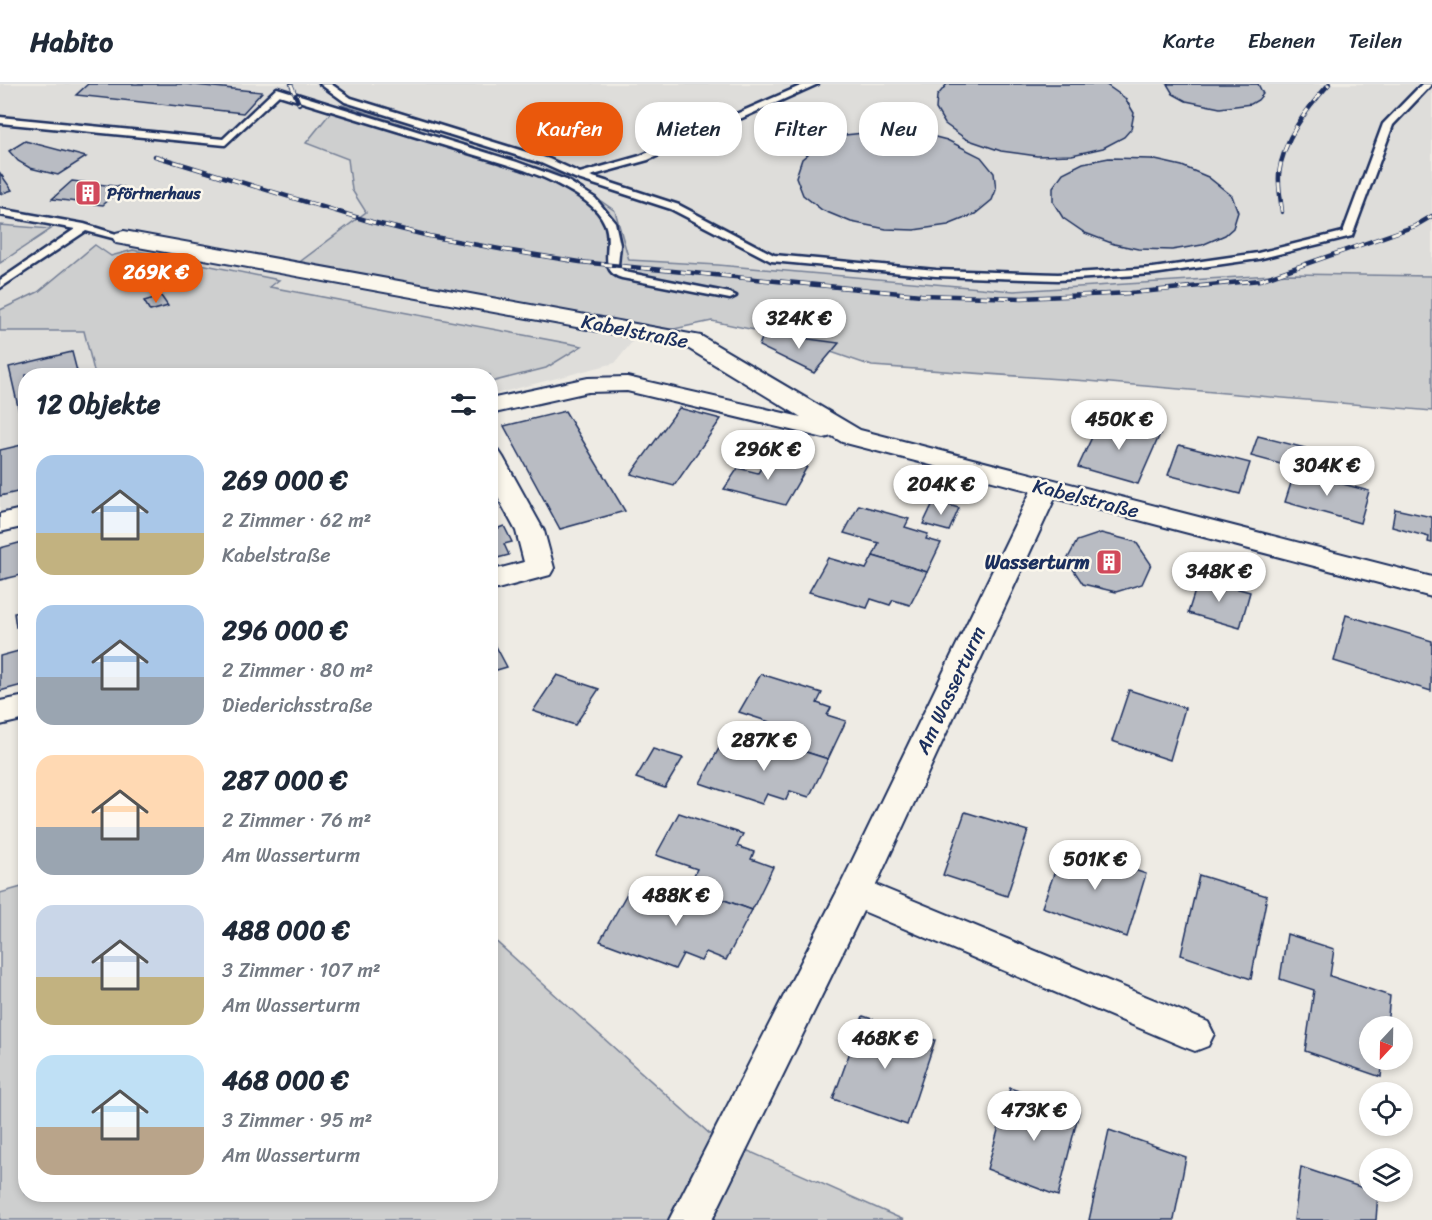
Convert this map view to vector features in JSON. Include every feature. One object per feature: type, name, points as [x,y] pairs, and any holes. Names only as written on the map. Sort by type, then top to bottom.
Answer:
[{"type":"street","name":"Kabelstraße","points":[[124,238],[693,341],[851,436],[1432,587]]},
{"type":"street","points":[[498,405],[588,385],[627,384],[851,436]]},
{"type":"street","points":[[498,472],[530,531],[540,568],[498,579]]},
{"type":"street","name":"Am Wasserturm","points":[[690,1220],[855,891],[1046,488]]},
{"type":"street","points":[[0,523],[18,519]]},
{"type":"street","points":[[0,713],[18,709]]},
{"type":"street","points":[[855,891],[1194,1034]]},
{"type":"lane","points":[[325,84],[348,100],[545,161],[579,176],[675,207],[771,258],[936,273],[1058,277],[1153,271],[1258,256],[1348,234],[1388,124],[1427,84]]},
{"type":"lane","points":[[579,176],[644,158],[813,84]]},
{"type":"lane","points":[[0,120],[225,142],[278,91],[513,164],[562,182],[591,200],[610,222],[615,245],[612,265],[615,271],[730,296]]},
{"type":"lane","points":[[0,212],[84,227],[124,238]]},
{"type":"lane","points":[[0,285],[84,227]]},
{"type":"shaded area","points":[[0,84],[1432,84],[1432,276],[1289,274],[1014,291],[629,260],[615,211],[348,159],[352,190],[366,212],[286,273],[636,337],[615,363],[498,393],[498,368],[18,368],[18,510],[0,514]]},
{"type":"shaded area","points":[[342,105],[565,176],[615,211],[629,260],[718,265],[1014,291],[1289,274],[1432,276],[1432,411],[1088,381],[872,366],[787,337],[712,321],[636,337],[285,273],[366,212],[352,190],[348,159],[306,143],[331,112]]},
{"type":"shaded area","points":[[0,225],[51,229],[0,263]]},
{"type":"shaded area","points":[[95,245],[111,256],[133,250],[279,280],[270,287],[582,346],[546,368],[498,380],[498,368],[93,368],[84,331],[0,331],[0,310],[38,292]]},
{"type":"shaded area","points":[[18,888],[18,1202],[498,1202],[498,943],[710,1134],[904,1220],[0,1220],[0,893]]},
{"type":"building","points":[[88,84],[185,84],[262,92],[243,113],[76,95]]},
{"type":"building","points":[[947,84],[1105,84],[1125,98],[1134,113],[1131,129],[1124,137],[1103,148],[1072,155],[1037,156],[1001,151],[966,139],[945,124],[938,112],[937,96]]},
{"type":"building","points":[[1167,84],[1258,84],[1263,94],[1251,104],[1220,108],[1186,101],[1173,94]]},
{"type":"building","points":[[859,133],[859,156],[938,156],[938,138],[947,140],[981,157],[994,173],[996,190],[992,200],[975,214],[948,225],[914,230],[886,229],[851,222],[822,210],[803,195],[796,177],[802,159],[806,156],[847,156],[847,135]]},
{"type":"building","points":[[25,141],[86,157],[58,175],[30,168],[18,161],[9,151]]},
{"type":"building","points":[[1109,158],[1151,159],[1182,166],[1208,177],[1232,196],[1238,212],[1233,228],[1225,235],[1202,245],[1172,250],[1138,249],[1114,244],[1085,233],[1063,218],[1053,202],[1053,187],[1063,173],[1083,163]]},
{"type":"building","points":[[0,173],[12,190],[0,194]]},
{"type":"building","name":"Pförtnerhaus","points":[[72,181],[123,187],[103,205],[52,199]]},
{"type":"building","points":[[161,296],[168,306],[150,311],[144,301]]},
{"type":"building","points":[[764,333],[839,343],[814,373],[759,346]]},
{"type":"building","points":[[72,352],[76,368],[18,368],[18,407],[9,367]]},
{"type":"building","points":[[679,408],[721,419],[674,486],[631,474]]},
{"type":"building","points":[[565,411],[625,511],[560,529],[504,426]]},
{"type":"building","points":[[1101,418],[1160,434],[1138,484],[1078,467]]},
{"type":"building","points":[[1258,436],[1305,448],[1299,469],[1251,456]]},
{"type":"building","points":[[1179,445],[1250,463],[1240,494],[1168,475]]},
{"type":"building","points":[[18,446],[18,492],[0,496],[0,450]]},
{"type":"building","points":[[768,457],[807,467],[785,505],[724,489],[738,468],[758,473]]},
{"type":"building","points":[[1295,471],[1369,491],[1360,523],[1285,502]]},
{"type":"building","points":[[934,501],[959,508],[949,531],[923,524]]},
{"type":"building","points":[[859,505],[909,519],[905,527],[928,534],[926,539],[941,543],[927,572],[873,556],[879,543],[844,533]]},
{"type":"building","points":[[1395,509],[1432,517],[1432,543],[1428,542],[1429,537],[1392,527]]},
{"type":"building","points":[[504,526],[512,542],[504,544],[509,555],[498,558],[498,528]]},
{"type":"building","name":"Wasserturm","points":[[1101,533],[1136,542],[1151,564],[1142,584],[1116,592],[1083,584],[1067,560],[1077,541]]},
{"type":"building","points":[[18,543],[18,576],[0,580],[0,548]]},
{"type":"building","points":[[873,556],[927,572],[910,605],[893,600],[890,605],[871,599],[867,608],[809,592],[828,558],[866,569]]},
{"type":"building","points":[[1199,578],[1250,592],[1240,628],[1188,613]]},
{"type":"building","points":[[18,612],[18,626],[16,627],[14,613]]},
{"type":"building","points":[[1346,615],[1432,641],[1431,691],[1334,661]]},
{"type":"building","points":[[498,650],[507,667],[498,670]]},
{"type":"building","points":[[18,651],[18,686],[0,691],[0,656]]},
{"type":"building","points":[[761,674],[822,693],[817,703],[831,708],[827,715],[846,721],[828,759],[768,740],[776,724],[739,712]]},
{"type":"building","points":[[557,675],[599,689],[575,725],[533,711]]},
{"type":"building","points":[[1129,690],[1185,708],[1170,760],[1112,741]]},
{"type":"building","points":[[768,740],[828,759],[809,797],[790,791],[786,800],[767,794],[762,804],[700,783],[722,743],[759,755]]},
{"type":"building","points":[[653,749],[683,758],[665,788],[636,778]]},
{"type":"building","points":[[965,812],[1028,831],[1007,896],[943,875]]},
{"type":"building","points":[[679,813],[743,834],[737,846],[754,852],[751,859],[773,867],[752,910],[688,887],[697,869],[656,855]]},
{"type":"building","points":[[1064,846],[1146,874],[1127,937],[1042,907]]},
{"type":"building","points":[[1199,875],[1267,896],[1251,979],[1181,955]]},
{"type":"building","points":[[688,887],[752,910],[726,960],[706,952],[701,961],[683,954],[675,969],[600,941],[629,890],[678,908]]},
{"type":"building","points":[[1287,934],[1334,949],[1330,976],[1390,996],[1388,1016],[1359,1016],[1359,1069],[1305,1051],[1314,990],[1280,979]]},
{"type":"building","points":[[863,1016],[935,1040],[907,1125],[833,1099]]},
{"type":"building","points":[[1361,1070],[1382,1070],[1381,1077]]},
{"type":"building","points":[[1010,1088],[1079,1112],[1058,1196],[987,1169]]},
{"type":"building","points":[[1109,1130],[1186,1157],[1174,1220],[1089,1220]]},
{"type":"building","points":[[1301,1167],[1359,1187],[1359,1202],[1377,1202],[1376,1220],[1294,1220]]},
{"type":"railway","points":[[291,84],[299,104]]},
{"type":"railway","points":[[1282,212],[1279,174],[1285,149],[1304,115],[1329,84]]},
{"type":"railway","points":[[155,156],[372,222],[429,236],[505,250],[580,262],[921,295],[1022,298],[1131,293],[1260,280],[1415,226],[1432,216]]},
{"type":"place","name":"Pförtnerhaus","points":[[88,193]]},
{"type":"place","name":"Wasserturm","points":[[1109,562]]}]
